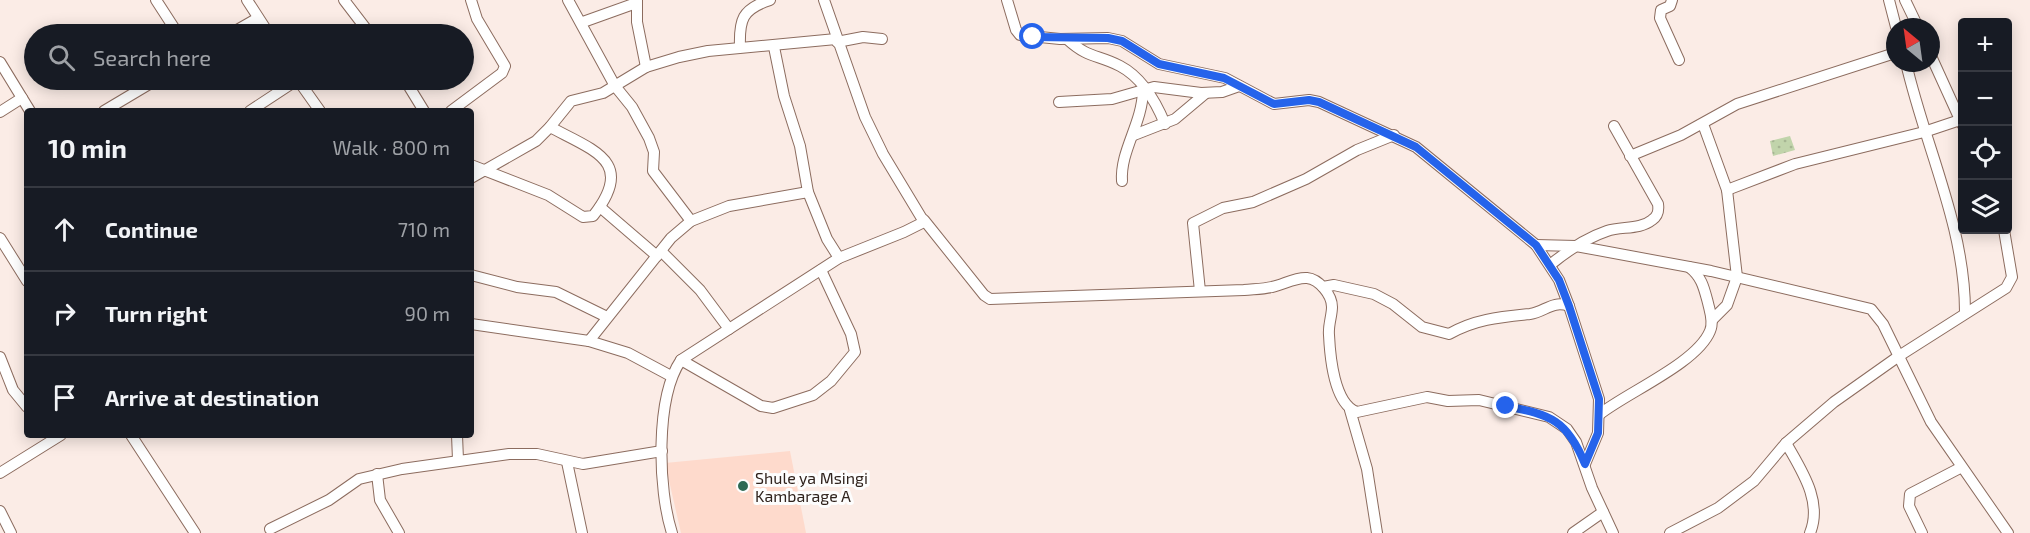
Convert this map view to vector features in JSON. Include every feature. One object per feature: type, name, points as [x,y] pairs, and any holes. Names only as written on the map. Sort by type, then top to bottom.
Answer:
[{"type":"street","points":[[156,0],[172,24]]},
{"type":"street","points":[[247,0],[262,24]]},
{"type":"street","points":[[344,0],[362,24]]},
{"type":"street","points":[[455,108],[502,72],[505,66],[477,20],[471,0]]},
{"type":"street","points":[[568,0],[583,22],[615,86],[632,107],[649,138],[654,152],[652,171],[691,221]]},
{"type":"street","points":[[740,47],[740,28],[744,16],[760,3],[770,0]]},
{"type":"street","points":[[824,0],[865,117],[883,154],[924,220],[984,295],[990,299],[1266,288],[1308,278],[1323,287],[1332,308],[1329,334],[1336,382],[1345,405],[1350,410],[1357,412],[1427,397],[1448,401],[1479,400],[1529,410],[1549,417],[1567,429],[1576,442],[1613,533]]},
{"type":"street","points":[[1007,0],[1016,30],[1020,35],[1067,39],[1108,38],[1122,41],[1159,64],[1224,78],[1274,104],[1309,100],[1319,102],[1394,135],[1416,147],[1452,174],[1536,245],[1550,265],[1569,306],[1599,399],[1598,433],[1585,464]]},
{"type":"street","points":[[1672,0],[1670,6],[1661,10],[1660,18],[1679,60]]},
{"type":"street","points":[[1889,0],[1894,18]]},
{"type":"street","points":[[1905,0],[1914,18]]},
{"type":"street","points":[[583,22],[636,1],[646,67]]},
{"type":"street","points":[[248,24],[258,18]]},
{"type":"street","points":[[476,168],[522,149],[550,127],[571,101],[603,93],[646,67],[679,57],[740,47],[774,47],[863,37],[882,39]]},
{"type":"street","points":[[1067,39],[1089,56],[1127,70],[1155,99],[1165,124]]},
{"type":"street","points":[[774,47],[784,96],[800,146],[808,192],[827,239],[839,258]]},
{"type":"street","points":[[1630,156],[1703,124],[1737,104],[1886,56]]},
{"type":"street","points":[[0,62],[28,108]]},
{"type":"street","points":[[1907,72],[1955,234],[1963,270],[1965,312]]},
{"type":"street","points":[[1938,72],[1958,115]]},
{"type":"street","points":[[1059,102],[1112,99],[1159,87],[1206,93],[1222,92],[1239,86]]},
{"type":"street","points":[[109,108],[139,90]]},
{"type":"street","points":[[255,108],[283,90]]},
{"type":"street","points":[[305,90],[318,108]]},
{"type":"street","points":[[411,90],[422,108]]},
{"type":"street","points":[[1122,181],[1124,159],[1134,135],[1144,90]]},
{"type":"street","points":[[1134,135],[1165,124],[1206,93]]},
{"type":"street","points":[[0,112],[22,98]]},
{"type":"street","points":[[1727,190],[1796,164],[1958,123]]},
{"type":"street","points":[[1703,124],[1727,190],[1737,277],[1727,305],[1712,320]]},
{"type":"street","points":[[1550,265],[1576,246],[1607,231],[1646,225],[1659,212],[1658,204],[1614,126]]},
{"type":"street","points":[[476,168],[548,195],[583,217],[593,216],[612,182],[612,168],[603,158],[550,127]]},
{"type":"street","points":[[1200,291],[1193,223],[1223,208],[1253,202],[1306,179],[1358,150],[1394,135]]},
{"type":"street","points":[[589,341],[659,254],[691,221],[729,207],[808,192]]},
{"type":"street","points":[[600,207],[700,290],[729,329]]},
{"type":"street","points":[[672,533],[666,500],[662,452],[665,405],[671,376],[681,360],[839,258],[904,232],[924,220]]},
{"type":"street","points":[[1670,533],[1718,508],[1754,482],[1786,443],[1834,402],[1965,312],[2006,288],[2012,277],[2005,234]]},
{"type":"street","points":[[0,238],[24,276]]},
{"type":"street","points":[[1536,245],[1576,246],[1689,267],[1871,309],[1883,324],[1931,422],[1960,468],[2000,519],[2008,533]]},
{"type":"street","points":[[1600,414],[1695,351],[1712,329],[1712,320],[1702,281],[1689,267]]},
{"type":"street","points":[[681,360],[761,406],[783,407],[813,395],[831,381],[855,352],[851,334],[821,270]]},
{"type":"street","points":[[474,276],[517,287],[556,292],[607,316]]},
{"type":"street","points":[[1323,287],[1334,285],[1374,294],[1393,304],[1422,327],[1449,334],[1462,325],[1491,317],[1532,314],[1557,303],[1569,306]]},
{"type":"street","points":[[474,324],[589,341],[628,353],[671,376]]},
{"type":"street","points":[[0,357],[13,390],[24,403]]},
{"type":"street","points":[[1350,410],[1353,430],[1367,469],[1377,533]]},
{"type":"street","points":[[133,438],[195,533]]},
{"type":"street","points":[[457,438],[458,460]]},
{"type":"street","points":[[0,473],[45,439]]},
{"type":"street","points":[[1786,443],[1811,493],[1816,510],[1816,519],[1810,533]]},
{"type":"street","points":[[270,532],[329,500],[358,479],[377,474],[458,460],[523,453],[547,456],[567,462],[604,463],[662,452]]},
{"type":"street","points":[[567,462],[582,533]]},
{"type":"street","points":[[1922,533],[1909,506],[1910,494],[1960,468]]},
{"type":"street","points":[[377,474],[380,500],[399,533]]},
{"type":"street","points":[[0,511],[11,533]]},
{"type":"street","points":[[1573,533],[1603,512]]},
{"type":"shaded area","points":[[790,451],[806,533],[681,533],[665,463]]},
{"type":"green space","points":[[1790,136],[1795,150],[1773,156],[1770,141]]},
{"type":"place","name":"Shule ya Msingi Kambarage A","points":[[743,486]]},
{"type":"route","points":[[1033,37],[1108,38],[1122,41],[1159,64],[1224,78],[1274,104],[1309,100],[1319,102],[1369,126],[1401,138],[1461,181],[1506,222],[1536,245],[1559,280],[1575,321],[1599,399],[1598,433],[1585,464],[1576,442],[1567,429],[1544,415],[1506,406]]}]
